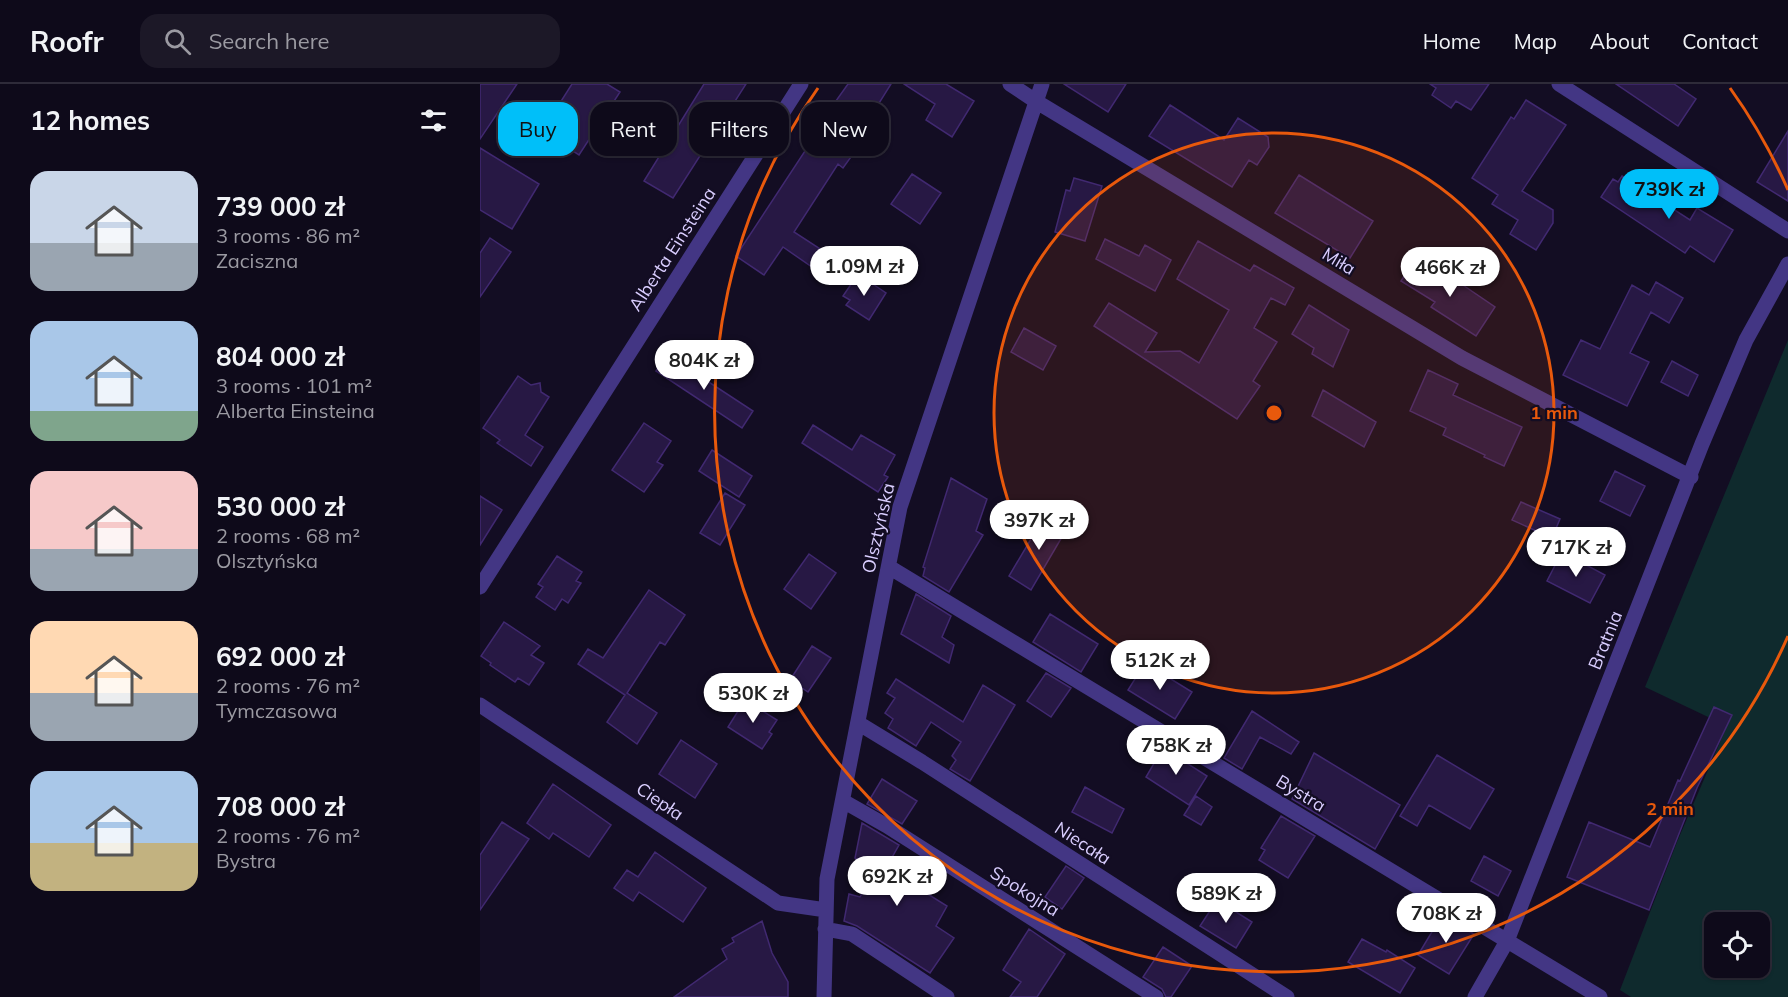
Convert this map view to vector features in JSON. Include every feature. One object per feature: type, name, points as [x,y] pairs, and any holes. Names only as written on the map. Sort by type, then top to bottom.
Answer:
[{"type":"street","name":"Alberta Einsteina","points":[[480,587],[801,84]]},
{"type":"street","name":"Miła","points":[[1010,84],[1462,358],[1691,477]]},
{"type":"street","name":"Olsztyńska","points":[[824,997],[828,879],[900,507],[1042,84]]},
{"type":"street","points":[[1559,84],[1788,231]]},
{"type":"street","name":"Bratnia","points":[[1475,997],[1507,941],[1691,477],[1702,444],[1746,340],[1788,264]]},
{"type":"street","name":"Bystra","points":[[890,567],[1600,997]]},
{"type":"street","name":"Ciepła","points":[[480,705],[778,903],[826,910]]},
{"type":"street","name":"Niecała","points":[[858,723],[1287,997]]},
{"type":"street","name":"Spokojna","points":[[843,801],[887,826],[1156,997]]},
{"type":"street","points":[[825,929],[852,934],[947,997]]},
{"type":"green space","points":[[1788,340],[1788,997],[1631,997],[1620,990],[1677,842],[1727,726],[1645,687]]},
{"type":"building","points":[[480,84],[517,84],[505,102],[498,102],[498,112],[480,139]]},
{"type":"building","points":[[572,84],[607,84],[620,92],[613,102],[590,102],[590,138],[579,155],[578,102],[561,102]]},
{"type":"building","points":[[704,84],[746,84],[734,102],[693,102]]},
{"type":"building","points":[[848,84],[891,84],[880,102],[835,102]]},
{"type":"building","points":[[904,84],[946,84],[974,101],[952,137],[926,120],[935,104]]},
{"type":"building","points":[[1064,84],[1126,84],[1108,112]]},
{"type":"building","points":[[1430,84],[1489,84],[1471,110],[1456,101],[1451,108],[1432,95],[1436,88]]},
{"type":"building","points":[[1616,84],[1674,84],[1696,99],[1678,126]]},
{"type":"building","points":[[1526,100],[1566,125],[1522,191],[1553,210],[1553,223],[1536,250],[1510,234],[1518,220],[1492,204],[1498,195],[1472,178],[1511,117],[1514,119]]},
{"type":"building","points":[[1170,105],[1224,140],[1238,118],[1268,137],[1269,147],[1257,165],[1249,160],[1232,187],[1149,136]]},
{"type":"building","points":[[689,108],[689,156],[700,156],[673,198],[644,181],[659,156],[677,156],[677,128]]},
{"type":"building","points":[[1788,131],[1788,201],[1757,182]]},
{"type":"building","points":[[480,148],[539,184],[512,229],[480,210]]},
{"type":"building","points":[[802,156],[852,156],[843,168],[838,164],[794,232],[831,256],[822,274],[783,247],[764,275],[736,256]]},
{"type":"building","points":[[912,174],[941,193],[920,224],[891,204]]},
{"type":"building","points":[[1299,175],[1373,221],[1350,258],[1275,213]]},
{"type":"building","points":[[1622,176],[1690,220],[1697,208],[1733,230],[1714,262],[1690,246],[1685,253],[1601,197],[1613,179],[1618,182]]},
{"type":"building","points":[[1074,178],[1102,186],[1085,241],[1055,232],[1066,190],[1070,191]]},
{"type":"building","points":[[490,238],[511,252],[480,297],[480,253]]},
{"type":"building","points":[[1105,239],[1139,256],[1145,245],[1171,260],[1155,291],[1096,259]]},
{"type":"building","points":[[1198,241],[1250,271],[1254,265],[1294,288],[1285,305],[1271,298],[1254,328],[1277,342],[1253,381],[1260,386],[1237,419],[1094,326],[1109,303],[1157,333],[1145,352],[1180,351],[1199,363],[1229,310],[1177,279]]},
{"type":"building","points":[[1414,261],[1448,282],[1451,277],[1495,307],[1476,336],[1431,307],[1435,302],[1401,281]]},
{"type":"building","points":[[858,274],[886,293],[869,320],[846,305],[850,300],[843,296]]},
{"type":"building","points":[[1656,282],[1683,298],[1669,323],[1651,312],[1630,353],[1649,362],[1627,406],[1563,375],[1581,340],[1600,349],[1632,285],[1649,295]]},
{"type":"building","points":[[1309,305],[1349,330],[1333,367],[1312,354],[1314,348],[1292,334]]},
{"type":"building","points":[[1024,328],[1056,346],[1043,370],[1011,352]]},
{"type":"building","points":[[666,354],[753,411],[742,428],[656,371]]},
{"type":"building","points":[[1672,361],[1698,375],[1688,396],[1661,382]]},
{"type":"building","points":[[1428,370],[1458,384],[1453,395],[1522,427],[1504,466],[1443,435],[1446,428],[1410,411]]},
{"type":"building","points":[[518,376],[531,385],[540,383],[541,392],[549,397],[525,435],[543,447],[531,466],[497,443],[500,440],[483,428]]},
{"type":"building","points":[[1323,390],[1376,422],[1364,447],[1312,416]]},
{"type":"building","points":[[644,423],[671,441],[657,462],[663,465],[644,492],[612,470]]},
{"type":"building","points":[[813,425],[852,450],[861,435],[895,455],[884,475],[888,477],[878,492],[802,443]]},
{"type":"building","points":[[712,450],[752,476],[739,497],[699,471]]},
{"type":"building","points":[[1615,471],[1645,486],[1630,516],[1600,501]]},
{"type":"building","points":[[951,478],[987,499],[976,531],[983,535],[949,592],[923,576],[925,568],[923,567]]},
{"type":"building","points":[[725,493],[745,505],[720,545],[700,533]]},
{"type":"building","points":[[480,496],[502,510],[480,545]]},
{"type":"building","points":[[1521,502],[1560,519],[1552,538],[1512,520]]},
{"type":"building","points":[[1047,512],[1069,525],[1031,590],[1009,576]]},
{"type":"building","points":[[1562,552],[1605,575],[1590,603],[1547,581]]},
{"type":"building","points":[[809,554],[836,573],[811,609],[784,589]]},
{"type":"building","points":[[557,556],[582,572],[576,581],[581,583],[568,603],[562,599],[555,610],[536,597],[543,587],[538,584]]},
{"type":"building","points":[[649,590],[685,615],[665,645],[660,642],[627,693],[657,713],[637,744],[607,722],[625,695],[578,664],[588,649],[603,658]]},
{"type":"building","points":[[916,594],[951,616],[942,637],[954,645],[949,663],[901,634]]},
{"type":"building","points":[[1050,614],[1098,644],[1081,672],[1033,642]]},
{"type":"building","points":[[504,622],[540,646],[531,655],[544,663],[529,685],[518,678],[515,682],[481,656]]},
{"type":"building","points":[[812,646],[831,658],[808,692],[790,680]]},
{"type":"building","points":[[1145,663],[1192,692],[1175,719],[1128,690]]},
{"type":"building","points":[[1046,673],[1071,688],[1051,717],[1027,701]]},
{"type":"building","points":[[896,679],[963,722],[983,685],[1015,705],[970,781],[950,769],[956,760],[952,756],[961,742],[931,722],[916,746],[888,728],[893,719],[885,713],[895,698],[887,693]]},
{"type":"building","points":[[745,700],[777,720],[769,732],[772,734],[762,749],[728,727]]},
{"type":"building","points":[[1714,707],[1732,715],[1697,788],[1649,910],[1567,877],[1589,822],[1650,847],[1678,780],[1680,781]]},
{"type":"building","points":[[1252,711],[1299,742],[1291,754],[1260,737],[1242,769],[1224,758]]},
{"type":"building","points":[[681,740],[717,764],[695,798],[659,774]]},
{"type":"building","points":[[1163,748],[1207,776],[1189,805],[1146,777]]},
{"type":"building","points":[[1314,753],[1400,805],[1375,849],[1292,799]]},
{"type":"building","points":[[1437,755],[1494,789],[1470,829],[1429,805],[1417,826],[1400,816]]},
{"type":"building","points":[[882,779],[917,801],[902,824],[867,804]]},
{"type":"building","points":[[553,784],[611,825],[589,857],[553,833],[549,839],[527,823]]},
{"type":"building","points":[[1085,787],[1124,809],[1112,833],[1072,812]]},
{"type":"building","points":[[1196,796],[1212,807],[1201,825],[1184,815]]},
{"type":"building","points":[[1281,816],[1315,836],[1288,878],[1259,860],[1265,850],[1261,848]]},
{"type":"building","points":[[502,822],[529,839],[480,910],[480,855]]},
{"type":"building","points":[[862,823],[899,845],[886,868],[947,906],[936,926],[954,938],[930,973],[857,926],[844,921],[849,894],[860,897],[878,868],[855,858]]},
{"type":"building","points":[[655,852],[706,888],[683,922],[639,892],[633,901],[614,888],[627,870],[638,877]]},
{"type":"building","points":[[1484,856],[1511,871],[1498,896],[1471,881]]},
{"type":"building","points":[[1066,866],[1084,878],[1062,909],[1045,897]]},
{"type":"building","points":[[1217,900],[1252,922],[1236,948],[1200,926]]},
{"type":"building","points":[[1442,915],[1474,934],[1449,974],[1418,955]]},
{"type":"building","points":[[762,921],[772,953],[788,982],[788,997],[674,997],[727,959],[722,949],[734,942],[732,938]]},
{"type":"building","points":[[1029,929],[1065,954],[1037,997],[1010,997],[1021,982],[1003,970]]},
{"type":"building","points":[[1362,939],[1386,952],[1387,950],[1415,968],[1400,993],[1348,962]]},
{"type":"building","points":[[1163,947],[1192,966],[1171,997],[1166,997],[1162,989],[1143,977]]}]
